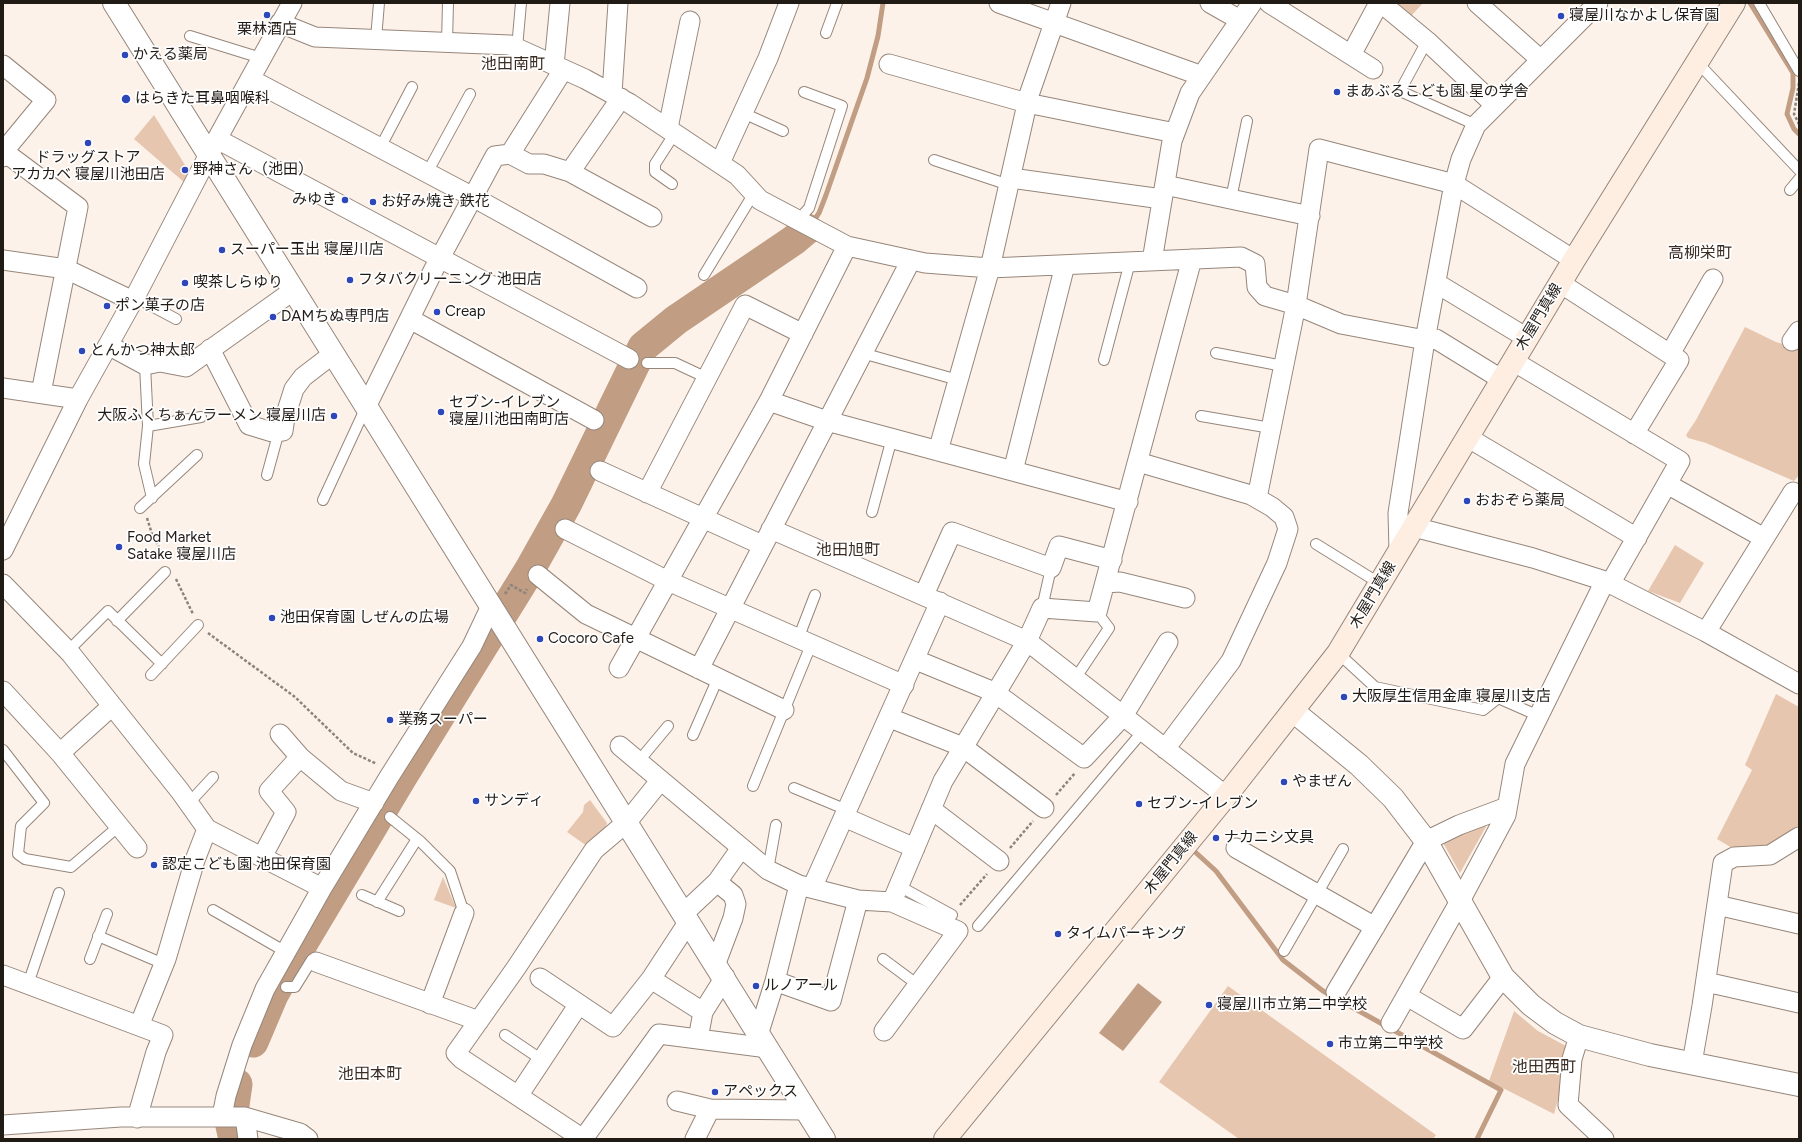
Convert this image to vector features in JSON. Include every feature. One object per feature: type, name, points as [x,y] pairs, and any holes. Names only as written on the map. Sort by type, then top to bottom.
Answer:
[{"type":"main road","name":"木屋門真線","points":[[944,1139],[1226,796],[1338,652],[1501,379],[1734,3]]},
{"type":"street","points":[[114,3],[213,146],[294,290],[333,354],[498,609],[627,822],[764,1040],[824,1139]]},
{"type":"street","points":[[3,550],[78,399],[134,299],[213,146],[280,22],[292,3]]},
{"type":"street","points":[[510,154],[558,67],[560,3]]},
{"type":"street","points":[[570,172],[616,95],[618,3]]},
{"type":"street","points":[[720,163],[768,58],[790,3]]},
{"type":"street","points":[[999,3],[1202,76]]},
{"type":"street","points":[[938,451],[990,268],[1027,103],[1061,3]]},
{"type":"street","points":[[1210,3],[1240,20]]},
{"type":"street","points":[[1152,261],[1172,141],[1190,93],[1252,3]]},
{"type":"street","points":[[1269,3],[1372,69]]},
{"type":"street","points":[[1351,55],[1380,3],[1427,41],[1495,106]]},
{"type":"street","points":[[1477,3],[1541,60]]},
{"type":"street","points":[[1399,551],[1398,513],[1425,340],[1454,184],[1461,159],[1476,126],[1598,3]]},
{"type":"street","points":[[671,130],[690,20]]},
{"type":"street","points":[[280,22],[315,37],[510,45],[616,95],[737,175],[760,200],[799,219],[847,246],[925,263],[990,268],[1241,257],[1255,264],[1257,287],[1265,296],[1296,305],[1341,324],[1425,340],[1436,339],[1501,379]]},
{"type":"street","points":[[889,64],[1027,103],[1175,133]]},
{"type":"street","points":[[3,65],[46,100],[3,153],[78,207],[41,393]]},
{"type":"street","points":[[250,79],[473,197],[637,288]]},
{"type":"street","points":[[213,146],[440,258],[629,359]]},
{"type":"street","points":[[1257,498],[1296,305],[1319,149],[1454,184],[1574,260]]},
{"type":"street","points":[[366,407],[440,258],[495,156],[510,154],[529,164],[544,164],[570,172],[652,217]]},
{"type":"street","points":[[1010,181],[1164,192],[1232,199],[1310,216]]},
{"type":"street","points":[[619,668],[770,401],[847,246]]},
{"type":"street","points":[[895,894],[943,781],[994,692],[1027,641],[1042,608],[1097,612],[1128,502],[1192,259]]},
{"type":"street","points":[[3,260],[66,269],[134,299]]},
{"type":"street","points":[[699,668],[911,260]]},
{"type":"street","points":[[1013,471],[1065,265]]},
{"type":"street","points":[[1670,354],[1713,279]]},
{"type":"street","points":[[1436,283],[1527,338]]},
{"type":"street","points":[[1560,283],[1679,360],[1634,434]]},
{"type":"street","points":[[108,345],[145,365],[160,362],[186,367],[294,290]]},
{"type":"street","points":[[647,493],[745,305],[803,334]]},
{"type":"street","points":[[410,319],[594,420]]},
{"type":"street","points":[[210,350],[249,425],[272,432],[283,431],[285,417],[294,390],[303,377],[333,354]]},
{"type":"street","points":[[1391,1023],[1506,816],[1515,764],[1538,716],[1608,582],[1637,538],[1680,461],[1513,361]]},
{"type":"street","points":[[3,388],[78,399]]},
{"type":"street","points":[[770,401],[827,421],[1128,502]]},
{"type":"street","points":[[1467,437],[1637,538]]},
{"type":"street","points":[[1138,462],[1251,495],[1284,516],[1288,529],[1278,563],[1231,661],[1165,748]]},
{"type":"street","points":[[600,471],[703,519],[766,537],[932,599],[1027,641],[1226,796]]},
{"type":"street","points":[[1667,484],[1764,538]]},
{"type":"street","points":[[1706,632],[1793,492]]},
{"type":"street","points":[[1414,527],[1533,558],[1608,582],[1706,632],[1799,684]]},
{"type":"street","points":[[565,529],[668,581],[904,685]]},
{"type":"street","points":[[764,1040],[775,981],[805,887],[846,814],[916,660],[952,532],[1051,568],[1059,546],[1112,560]]},
{"type":"street","points":[[538,575],[586,614],[784,710]]},
{"type":"street","points":[[1106,583],[1120,582],[1184,598]]},
{"type":"street","points":[[3,584],[68,652],[112,706],[207,829],[322,888]]},
{"type":"street","points":[[248,1139],[232,1116],[226,1096],[242,1045],[265,989],[322,888],[392,772],[472,646],[498,609]]},
{"type":"street","points":[[916,660],[994,692],[1084,758],[1123,716],[1168,642]]},
{"type":"street","points":[[3,691],[60,753],[137,848]]},
{"type":"street","points":[[60,753],[112,706]]},
{"type":"street","points":[[1293,711],[1359,765],[1393,798],[1426,841],[1503,977],[1531,1005],[1555,1023],[1579,1036],[1650,1055],[1799,1085]]},
{"type":"street","points":[[890,718],[962,747],[1044,808]]},
{"type":"street","points":[[280,734],[300,757],[341,791],[374,803]]},
{"type":"street","points":[[620,746],[768,870],[805,887],[858,900],[895,894],[958,931],[884,1031]]},
{"type":"street","points":[[262,857],[286,812],[269,791],[300,757]]},
{"type":"street","points":[[660,781],[627,822],[594,850],[516,968],[456,1053],[462,1059],[583,1139],[659,1034],[698,1039],[764,1040]]},
{"type":"street","points":[[1336,992],[1426,841],[1459,825],[1507,807]]},
{"type":"street","points":[[931,809],[999,861]]},
{"type":"street","points":[[846,814],[915,848]]},
{"type":"street","points":[[139,1026],[164,964],[195,860],[207,829]]},
{"type":"street","points":[[1692,1063],[1706,982],[1723,863],[1734,857],[1770,855],[1799,837]]},
{"type":"street","points":[[540,978],[613,1027],[651,979],[686,917],[717,882],[741,848]]},
{"type":"street","points":[[1236,848],[1375,928]]},
{"type":"street","points":[[698,1039],[704,1012],[720,970],[736,904],[733,895],[717,882]]},
{"type":"street","points":[[775,981],[831,1001],[858,900]]},
{"type":"street","points":[[1717,905],[1799,924]]},
{"type":"street","points":[[430,1004],[464,913]]},
{"type":"street","points":[[316,962],[479,1021]]},
{"type":"street","points":[[3,975],[163,1035],[156,1052],[137,1118]]},
{"type":"street","points":[[1407,996],[1463,1029],[1503,977]]},
{"type":"street","points":[[651,979],[704,1012]]},
{"type":"street","points":[[1706,982],[1799,1003]]},
{"type":"street","points":[[518,1096],[580,1004]]},
{"type":"street","points":[[1579,1036],[1572,1059],[1568,1105],[1604,1139]]},
{"type":"street","points":[[677,1101],[710,1109],[806,1110]]},
{"type":"street","points":[[695,1139],[710,1109]]},
{"type":"street","points":[[3,1124],[30,1131],[137,1118],[232,1116],[300,1132],[308,1139]]},
{"type":"lane","points":[[376,39],[379,3]]},
{"type":"lane","points":[[447,42],[448,3]]},
{"type":"lane","points":[[517,48],[521,3]]},
{"type":"lane","points":[[826,33],[837,3]]},
{"type":"lane","points":[[1759,3],[1799,71]]},
{"type":"lane","points":[[190,36],[261,58]]},
{"type":"lane","points":[[1427,41],[1400,91],[1476,126]]},
{"type":"lane","points":[[1697,62],[1799,170]]},
{"type":"lane","points":[[380,148],[412,87]]},
{"type":"lane","points":[[799,219],[809,208],[842,106],[804,92]]},
{"type":"lane","points":[[427,173],[470,94]]},
{"type":"lane","points":[[743,113],[783,131]]},
{"type":"lane","points":[[1232,199],[1246,121]]},
{"type":"lane","points":[[671,130],[654,164],[655,172],[672,184]]},
{"type":"lane","points":[[934,160],[1010,181]]},
{"type":"lane","points":[[1790,190],[1799,179]]},
{"type":"lane","points":[[704,275],[754,193]]},
{"type":"lane","points":[[1104,360],[1130,262]]},
{"type":"lane","points":[[134,299],[176,319]]},
{"type":"lane","points":[[862,353],[958,380]]},
{"type":"lane","points":[[1216,353],[1283,366]]},
{"type":"lane","points":[[647,363],[675,363],[707,378]]},
{"type":"lane","points":[[145,365],[148,426],[144,464],[152,498]]},
{"type":"lane","points":[[323,500],[366,407]]},
{"type":"lane","points":[[1201,416],[1271,428]]},
{"type":"lane","points":[[148,426],[201,417]]},
{"type":"lane","points":[[267,474],[279,431]]},
{"type":"lane","points":[[872,512],[892,438]]},
{"type":"lane","points":[[142,507],[197,455]]},
{"type":"lane","points":[[1316,544],[1379,583]]},
{"type":"lane","points":[[1042,608],[1051,568]]},
{"type":"lane","points":[[118,621],[169,573]]},
{"type":"lane","points":[[753,786],[784,710],[804,642],[815,595]]},
{"type":"lane","points":[[68,652],[108,612],[162,664]]},
{"type":"lane","points":[[1075,679],[1109,628],[1097,612]]},
{"type":"lane","points":[[151,676],[198,625]]},
{"type":"lane","points":[[1338,652],[1375,687],[1483,710],[1498,698],[1538,716]]},
{"type":"lane","points":[[693,735],[718,678]]},
{"type":"lane","points":[[638,762],[668,726]]},
{"type":"lane","points":[[978,926],[1143,731]]},
{"type":"lane","points":[[3,750],[44,803],[22,826],[18,854],[25,859],[71,867],[120,826]]},
{"type":"lane","points":[[188,803],[214,777]]},
{"type":"lane","points":[[794,788],[846,814]]},
{"type":"lane","points":[[390,817],[417,839],[450,872],[464,913]]},
{"type":"lane","points":[[768,870],[776,825]]},
{"type":"lane","points":[[377,902],[417,839]]},
{"type":"lane","points":[[1284,951],[1343,849]]},
{"type":"lane","points":[[28,984],[59,893]]},
{"type":"lane","points":[[895,894],[952,915]]},
{"type":"lane","points":[[362,895],[399,911]]},
{"type":"lane","points":[[213,910],[286,952]]},
{"type":"lane","points":[[90,959],[106,914]]},
{"type":"lane","points":[[98,936],[164,964]]},
{"type":"lane","points":[[883,959],[918,985]]},
{"type":"lane","points":[[286,987],[296,987],[310,961],[316,962]]},
{"type":"lane","points":[[504,1035],[542,1060]]},
{"type":"path","points":[[1799,82],[1794,114],[1799,124]]},
{"type":"path","points":[[142,507],[152,534],[166,561]]},
{"type":"path","points":[[169,573],[198,625],[296,697],[353,752],[392,772]]},
{"type":"path","points":[[498,609],[511,585],[524,592]]},
{"type":"path","points":[[952,915],[1080,767],[1084,758]]},
{"type":"shaded area","points":[[1398,3],[1423,3],[1411,16]]},
{"type":"shaded area","points":[[154,115],[190,173],[185,183],[134,139]]},
{"type":"shaded area","points":[[1745,327],[1776,342],[1799,349],[1799,475],[1794,481],[1706,443],[1688,438],[1686,435],[1696,420]]},
{"type":"shaded area","points":[[1675,545],[1704,563],[1680,603],[1648,591]]},
{"type":"shaded area","points":[[1776,694],[1799,707],[1799,831],[1768,849],[1737,851],[1717,839],[1752,770],[1745,765]]},
{"type":"shaded area","points":[[590,800],[607,823],[603,835],[587,846],[567,832],[583,812],[584,805]]},
{"type":"shaded area","points":[[1484,822],[1487,825],[1460,873],[1442,841]]},
{"type":"shaded area","points":[[443,877],[456,908],[434,900]]},
{"type":"shaded area","points":[[1138,983],[1162,1002],[1123,1051],[1099,1033]]},
{"type":"shaded area","points":[[1228,986],[1436,1135],[1433,1139],[1239,1139],[1159,1082]]},
{"type":"shaded area","points":[[1514,1011],[1538,1031],[1566,1046],[1559,1096],[1554,1114],[1489,1081]]},
{"type":"waterway","points":[[812,223],[819,213],[826,195],[867,78],[878,36],[883,3]]},
{"type":"waterway","points":[[1750,3],[1793,73],[1793,88],[1787,114],[1794,129],[1799,134]]},
{"type":"waterway","points":[[253,1042],[273,995],[296,954],[403,775],[529,571],[566,505],[643,347],[676,320],[794,240],[807,229]]},
{"type":"waterway","points":[[1193,850],[1216,871],[1283,960],[1323,991],[1501,1090],[1477,1139]]},
{"type":"waterway","points":[[234,1139],[231,1126],[237,1084]]},
{"type":"place","name":"栗林酒店","points":[[267,15]]},
{"type":"place","name":"寝屋川なかよし保育園","points":[[1561,16]]},
{"type":"place","name":"かえる薬局","points":[[125,55]]},
{"type":"place","name":"まあぶるこども園 星の学舎","points":[[1337,92]]},
{"type":"place","name":"はらきた耳鼻咽喉科","points":[[126,99]]},
{"type":"place","name":"ドラッグストア アカカベ 寝屋川池田店","points":[[88,143]]},
{"type":"place","name":"野神さん（池田）","points":[[185,170]]},
{"type":"place","name":"みゆき","points":[[345,200]]},
{"type":"place","name":"お好み焼き 鉄花","points":[[373,202]]},
{"type":"place","name":"スーパー玉出 寝屋川店","points":[[222,250]]},
{"type":"place","name":"フタバクリーニング 池田店","points":[[350,280]]},
{"type":"place","name":"喫茶しらゆり","points":[[185,283]]},
{"type":"place","name":"ポン菓子の店","points":[[107,306]]},
{"type":"place","name":"Creap","points":[[437,312]]},
{"type":"place","name":"DAMちぬ専門店","points":[[273,317]]},
{"type":"place","name":"とんかつ神太郎","points":[[82,351]]},
{"type":"place","name":"セブン-イレブン 寝屋川池田南町店","points":[[441,412]]},
{"type":"place","name":"大阪ふくちぁんラーメン 寝屋川店","points":[[334,416]]},
{"type":"place","name":"おおぞら薬局","points":[[1467,501]]},
{"type":"place","name":"Food Market Satake 寝屋川店","points":[[119,547]]},
{"type":"place","name":"池田保育園 しぜんの広場","points":[[272,618]]},
{"type":"place","name":"Cocoro Cafe","points":[[540,639]]},
{"type":"place","name":"大阪厚生信用金庫 寝屋川支店","points":[[1344,697]]},
{"type":"place","name":"業務スーパー","points":[[390,720]]},
{"type":"place","name":"やまぜん","points":[[1284,782]]},
{"type":"place","name":"サンディ","points":[[476,801]]},
{"type":"place","name":"セブン-イレブン","points":[[1139,804]]},
{"type":"place","name":"ナカニシ文具","points":[[1216,838]]},
{"type":"place","name":"認定こども園 池田保育園","points":[[154,865]]},
{"type":"place","name":"タイムパーキング","points":[[1058,934]]},
{"type":"place","name":"ルノアール","points":[[756,986]]},
{"type":"place","name":"寝屋川市立第二中学校","points":[[1209,1005]]},
{"type":"place","name":"市立第二中学校","points":[[1330,1044]]},
{"type":"place","name":"アペックス","points":[[715,1092]]},
{"type":"district","name":"池田南町","points":[[513,64]]},
{"type":"district","name":"高柳栄町","points":[[1700,253]]},
{"type":"district","name":"池田旭町","points":[[848,550]]},
{"type":"district","name":"池田西町","points":[[1544,1067]]},
{"type":"district","name":"池田本町","points":[[370,1074]]}]
